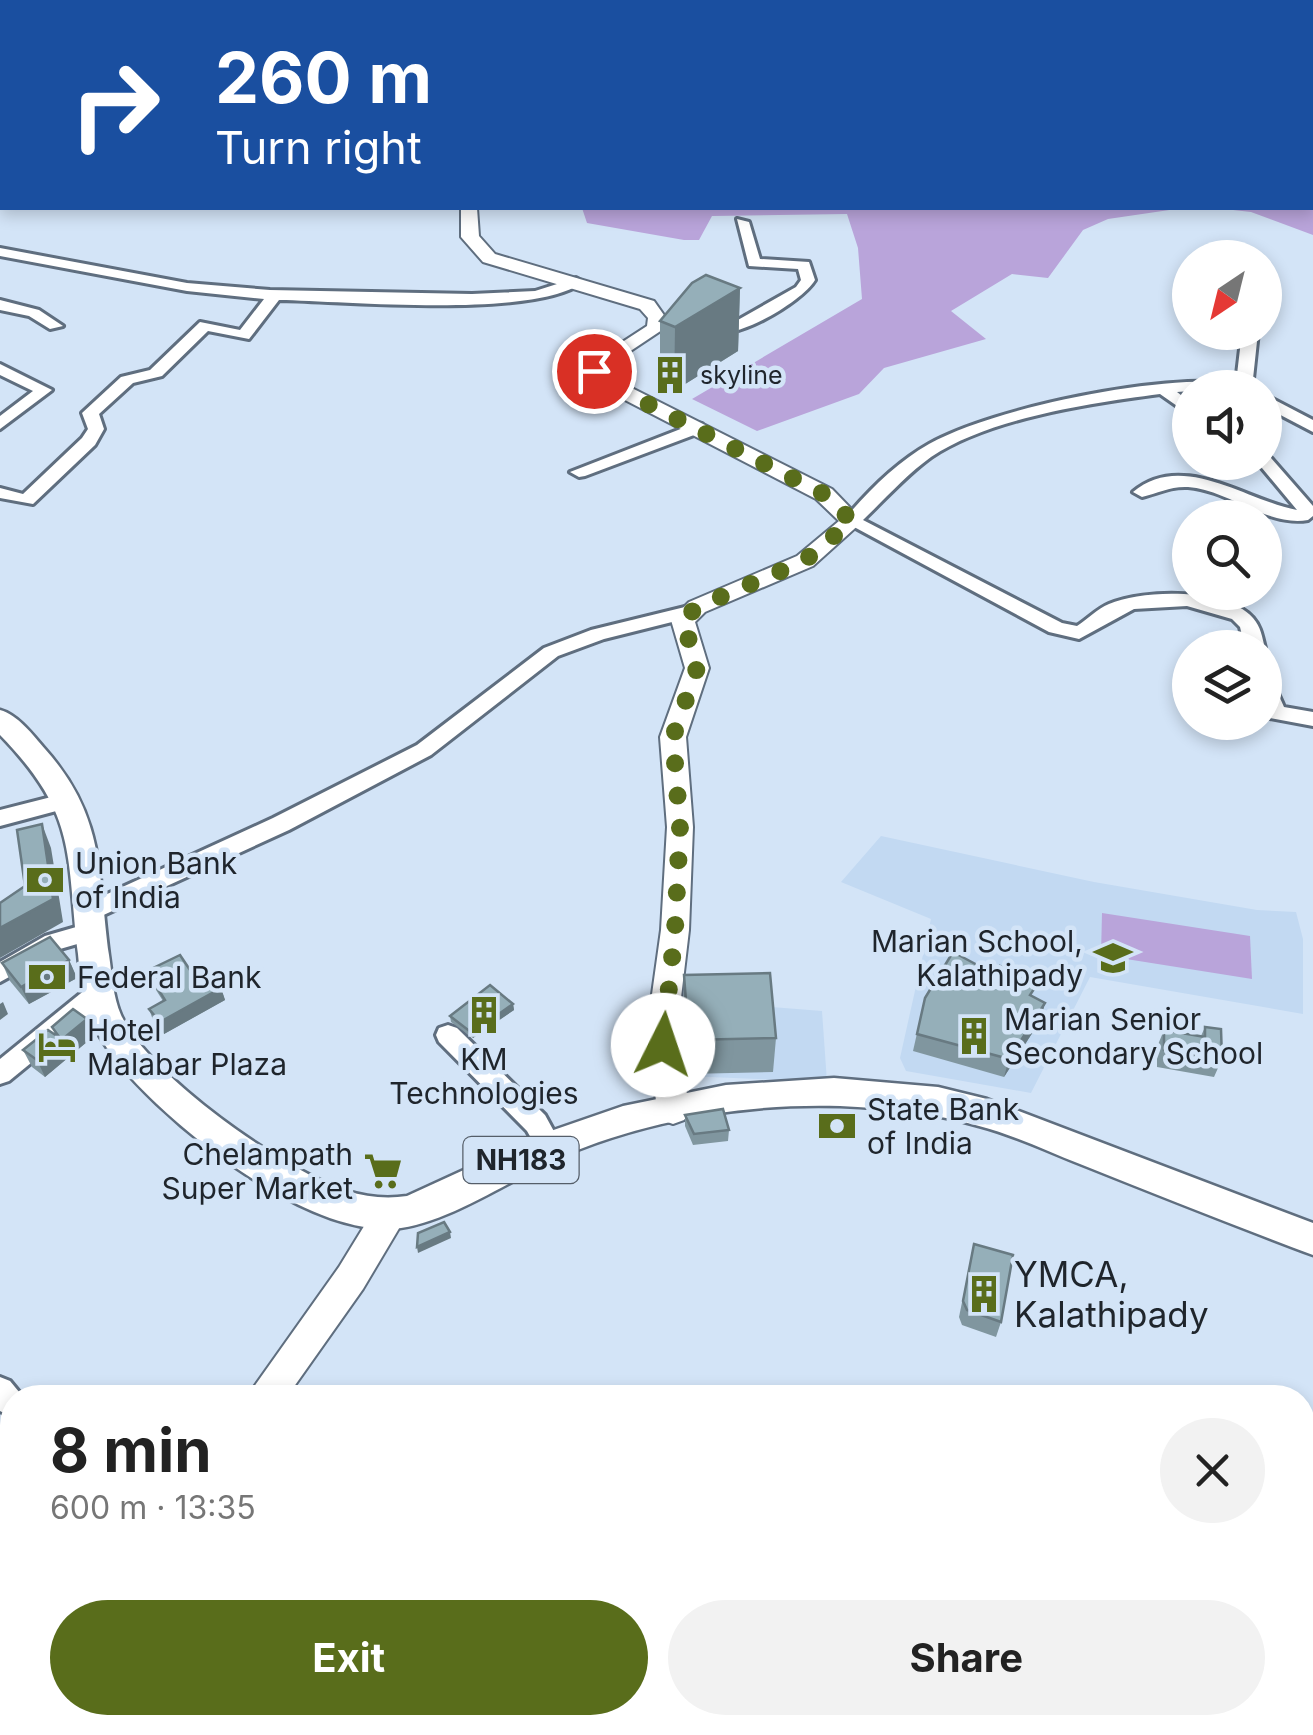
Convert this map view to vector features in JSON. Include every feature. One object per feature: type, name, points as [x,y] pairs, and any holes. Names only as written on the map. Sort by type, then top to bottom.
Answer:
[{"type":"highway","points":[[0,718],[42,764],[67,801],[83,843],[104,1013],[123,1048],[194,1114],[263,1166],[305,1190],[359,1211],[389,1215]]},
{"type":"highway","name":"NH183","points":[[389,1215],[436,1200],[550,1146],[630,1119],[788,1094],[864,1092],[931,1098],[1042,1132],[1313,1239]]},
{"type":"main road","points":[[468,210],[470,237],[480,252],[647,305],[662,314],[656,328],[594,371],[603,381],[824,494],[852,521],[804,561],[689,612],[683,620],[697,668],[673,737],[680,827],[675,930],[663,1023],[674,1110]]},
{"type":"main road","points":[[273,1385],[351,1278],[389,1215]]},
{"type":"street","points":[[689,324],[722,332],[732,329],[802,290],[808,280],[804,265],[754,263],[742,222]]},
{"type":"street","points":[[0,252],[187,287],[276,294],[472,298],[536,295],[576,282]]},
{"type":"street","points":[[0,493],[26,500],[89,441],[96,428],[90,413],[127,380],[146,379],[156,373],[205,326],[244,336],[276,294]]},
{"type":"street","points":[[0,305],[34,313],[54,326]]},
{"type":"street","points":[[0,369],[44,390],[0,424]]},
{"type":"street","points":[[1172,389],[1038,413],[955,438],[924,454],[852,521],[1038,621],[1068,632],[1086,630],[1114,608],[1156,599],[1234,612],[1250,630]]},
{"type":"street","points":[[1164,390],[1172,396]]},
{"type":"street","points":[[1282,409],[1312,426]]},
{"type":"street","points":[[579,472],[696,428]]},
{"type":"street","points":[[1142,492],[1162,482],[1182,480],[1213,486],[1302,516],[1308,510],[1281,480]]},
{"type":"street","points":[[0,973],[90,922],[424,750],[552,652],[598,634],[689,612]]},
{"type":"street","points":[[1282,714],[1313,719]]},
{"type":"street","points":[[0,818],[67,801]]},
{"type":"street","points":[[0,1074],[100,992]]},
{"type":"street","points":[[448,1035],[536,1123],[550,1146]]},
{"type":"shaded area","points":[[583,210],[1169,210],[1108,219],[1083,230],[1048,278],[1012,274],[951,311],[986,339],[884,368],[859,394],[757,431],[692,399],[862,299],[858,248],[847,214],[712,216],[699,240],[587,223]]},
{"type":"shaded area","points":[[1233,210],[1313,210],[1313,235],[1251,212]]},
{"type":"shaded area","name":"Marian School, Kalathipady","points":[[881,836],[1094,882],[1257,910],[1296,912],[1303,939],[1303,1014],[1090,977],[1031,1093],[906,1071],[900,1058],[931,919],[841,882]]},
{"type":"shaded area","points":[[1102,913],[1250,936],[1252,979],[1101,955]]},
{"type":"shaded area","points":[[668,999],[822,1011],[827,1082],[660,1075]]},
{"type":"building","points":[[706,275],[740,288],[675,327],[660,321],[692,283]]},
{"type":"building","points":[[42,824],[53,899],[0,928],[0,903],[25,886],[17,830]]},
{"type":"building","points":[[50,937],[69,960],[21,987],[2,963]]},
{"type":"building","name":"Marian Senior Secondary School","points":[[953,952],[996,975],[1000,966],[1036,986],[1030,995],[1045,1003],[1009,1059],[917,1034],[925,998]]},
{"type":"building","points":[[180,955],[198,982],[210,975],[221,988],[160,1022],[149,1009],[165,1000],[147,971]]},
{"type":"building","points":[[770,973],[776,1038],[689,1040],[684,975]]},
{"type":"building","name":"KM Technologies","points":[[490,985],[513,1004],[472,1033],[450,1016]]},
{"type":"building","points":[[73,1009],[87,1019],[37,1060],[23,1050],[48,1030],[60,1038],[52,1027]]},
{"type":"building","points":[[1205,1027],[1221,1029],[1222,1059],[1164,1050],[1164,1030],[1205,1037]]},
{"type":"building","points":[[723,1109],[729,1130],[694,1134],[685,1115]]},
{"type":"building","points":[[444,1222],[450,1232],[417,1247],[418,1233]]},
{"type":"building","name":"YMCA, Kalathipady","points":[[974,1244],[1013,1255],[1001,1322],[967,1310],[963,1301]]},
{"type":"place","name":"skyline","points":[[670,375]]},
{"type":"place","name":"Union Bank of India","points":[[45,880]]},
{"type":"place","name":"Marian School, Kalathipady","points":[[1113,958]]},
{"type":"place","name":"Federal Bank","points":[[47,977]]},
{"type":"place","name":"KM Technologies","points":[[484,1015]]},
{"type":"place","name":"Marian Senior Secondary School","points":[[974,1036]]},
{"type":"place","name":"Hotel Malabar Plaza","points":[[57,1047]]},
{"type":"place","name":"State Bank of India","points":[[837,1126]]},
{"type":"place","name":"Chelampath Super Market","points":[[383,1171]]},
{"type":"place","name":"YMCA, Kalathipady","points":[[984,1294]]},
{"type":"route","points":[[594,371],[603,381],[824,494],[852,521],[816,554],[697,607],[683,620],[697,668],[673,737],[680,827],[675,930],[663,1045]]}]
